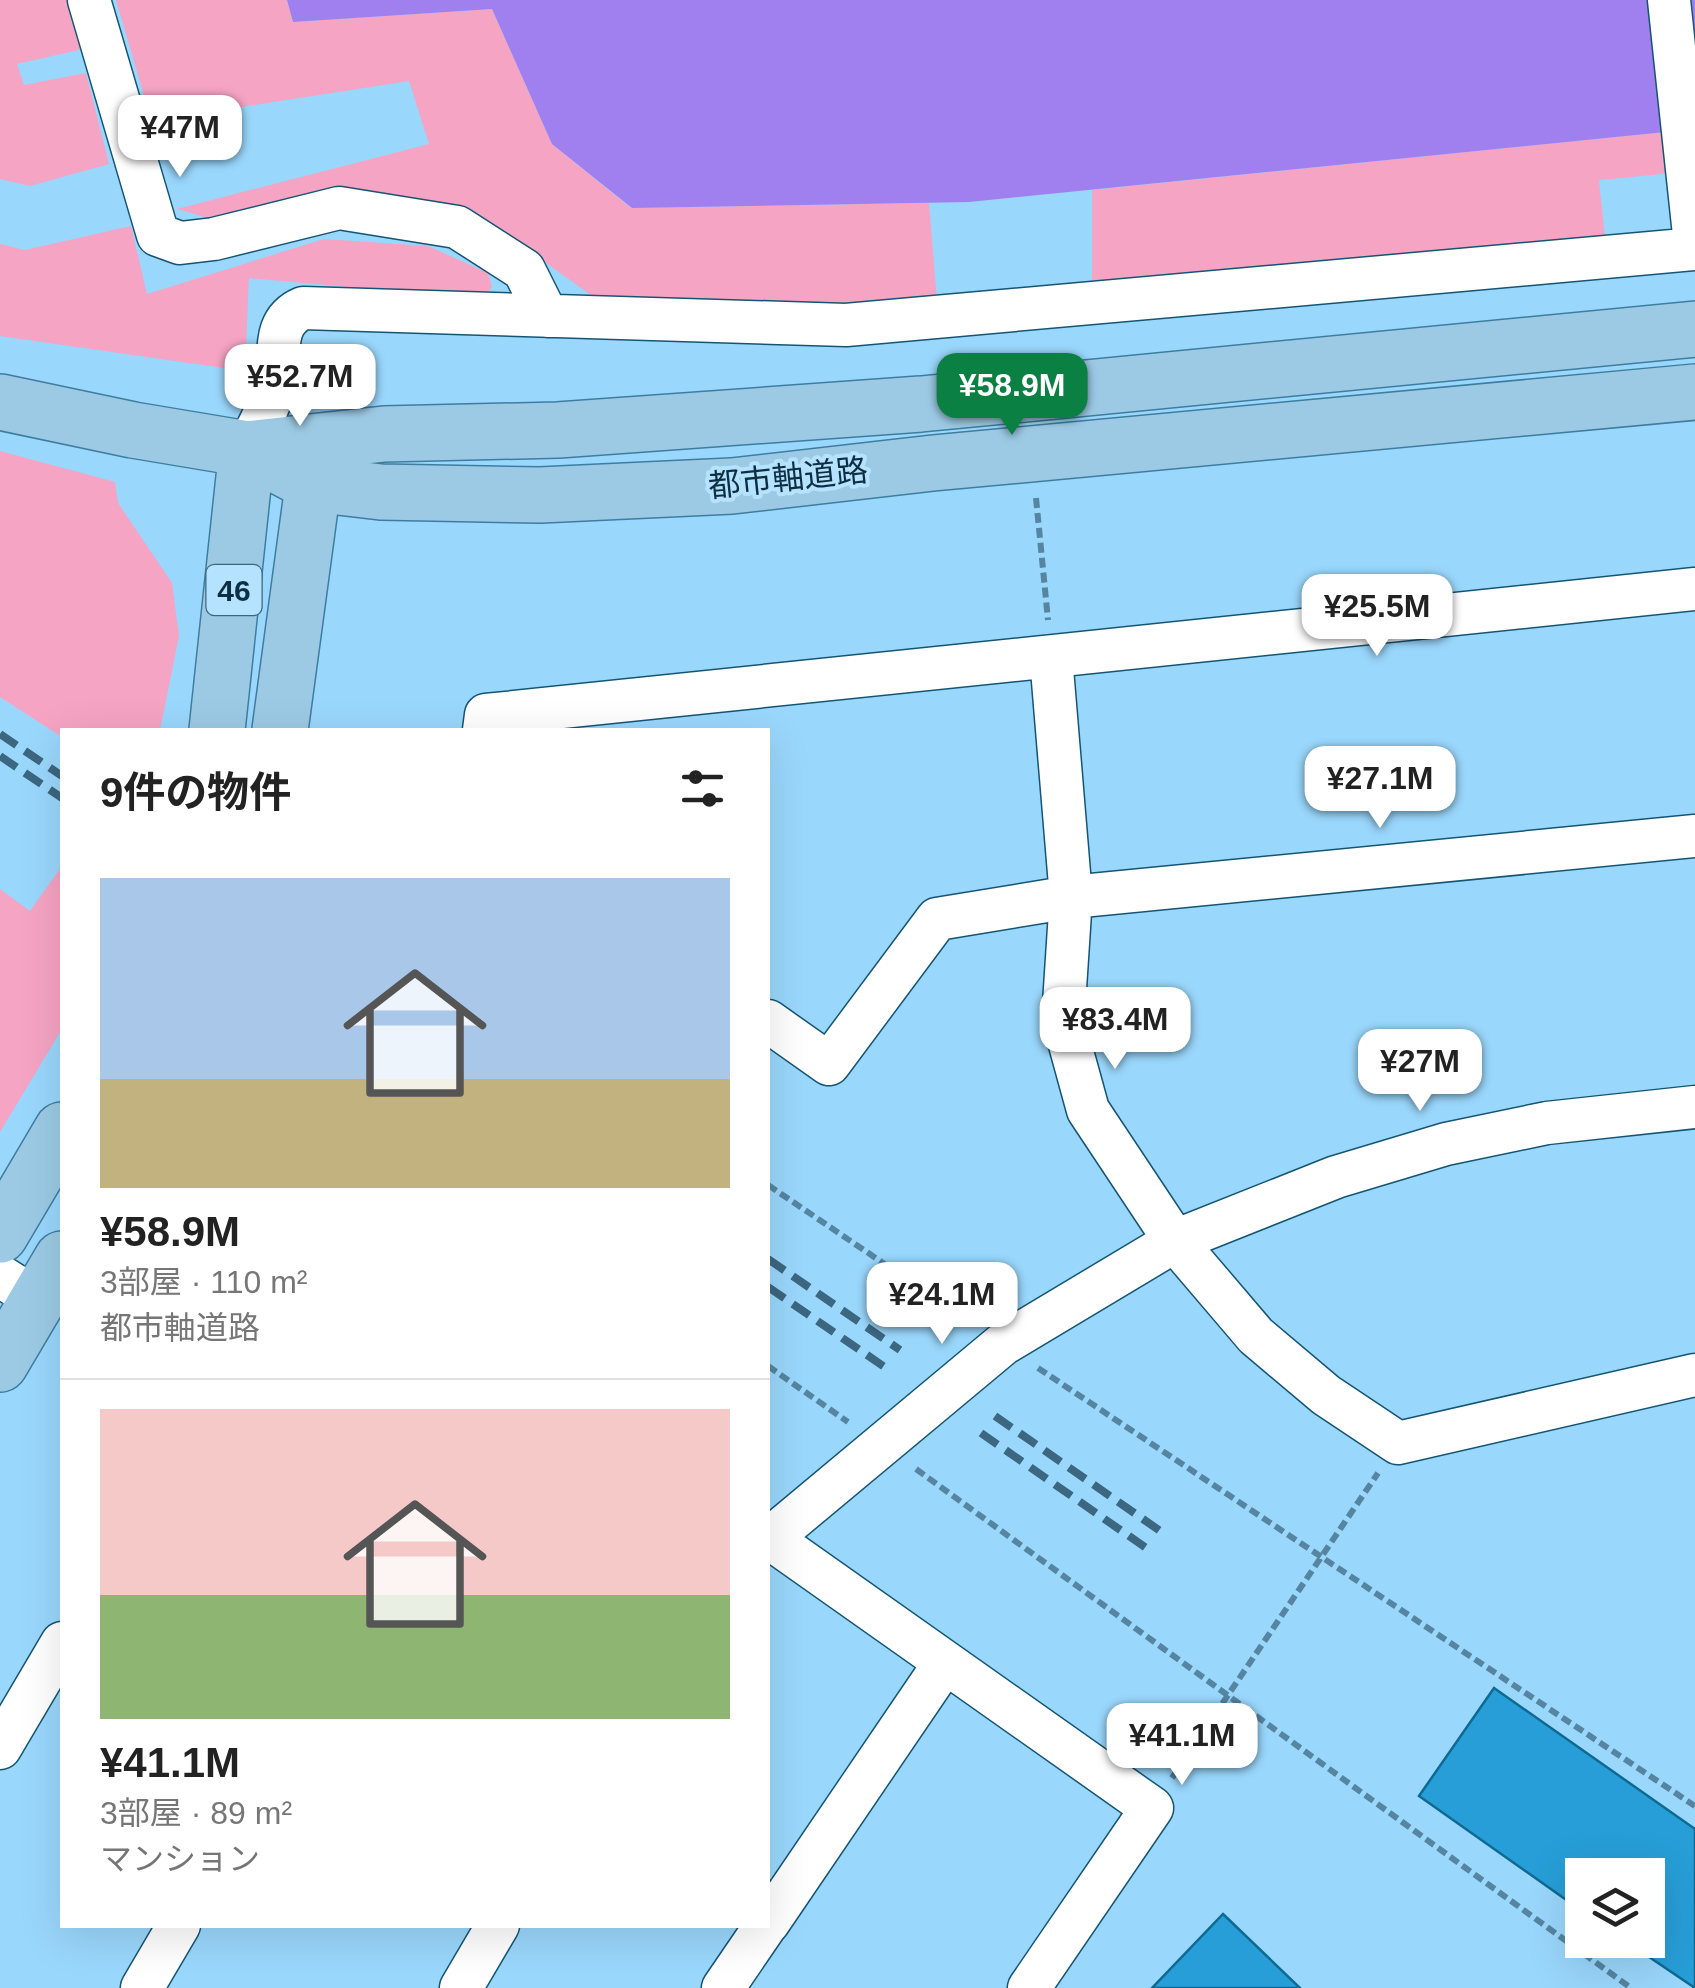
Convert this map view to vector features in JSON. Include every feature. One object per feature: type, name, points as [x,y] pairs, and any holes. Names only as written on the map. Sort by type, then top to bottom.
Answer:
[{"type":"main road","name":"都市軸道路","points":[[316,462],[384,434],[558,430],[755,418],[1695,329]]},
{"type":"main road","name":"都市軸道路","points":[[0,402],[316,462],[381,492],[540,495],[732,486],[933,463],[1695,392]]},
{"type":"main road","name":"46","points":[[216,728],[247,449]]},
{"type":"main road","name":"46","points":[[280,728],[316,462]]},
{"type":"main road","points":[[0,1235],[60,1133]]},
{"type":"main road","points":[[0,1364],[34,1278]]},
{"type":"street","points":[[89,0],[158,235],[180,243],[214,240],[339,208],[458,227],[524,270],[547,316]]},
{"type":"street","points":[[247,449],[275,390],[281,327],[290,314],[303,308],[846,326],[1694,236],[1669,0]]},
{"type":"street","points":[[484,728],[486,715],[1695,589]]},
{"type":"street","points":[[1051,657],[1071,897],[1063,1019],[1088,1110],[1175,1241],[1256,1336],[1326,1395],[1398,1443],[1695,1375]]},
{"type":"street","points":[[770,1023],[829,1064],[937,919],[1071,897],[1695,836]]},
{"type":"street","points":[[770,1536],[1003,1344],[1175,1241],[1336,1177],[1446,1144],[1547,1123],[1695,1108]]},
{"type":"street","points":[[770,1539],[1152,1808],[1028,1988]]},
{"type":"street","points":[[0,1748],[60,1646]]},
{"type":"street","points":[[770,1920],[944,1664]]},
{"type":"street","points":[[142,1988],[176,1928]]},
{"type":"street","points":[[460,1988],[496,1928]]},
{"type":"street","points":[[723,1988],[764,1928]]},
{"type":"path","points":[[1036,496],[1051,657]]},
{"type":"path","points":[[770,1187],[1695,1806]]},
{"type":"path","points":[[770,1367],[882,1444],[1631,1988]]},
{"type":"path","points":[[1152,1808],[1398,1443]]},
{"type":"shaded area","points":[[0,0],[68,0],[83,49],[17,64],[24,85],[86,73],[109,164],[30,186],[0,179]]},
{"type":"shaded area","points":[[116,0],[287,0],[293,22],[492,9],[552,144],[631,208],[929,203],[937,301],[826,311],[609,308],[478,214],[329,192],[212,219],[177,209],[429,144],[409,81],[241,107],[206,139],[162,157]]},
{"type":"shaded area","points":[[287,0],[1695,0],[1695,129],[969,202],[632,208],[552,144],[492,9],[293,22]]},
{"type":"shaded area","points":[[1695,129],[1695,171],[1599,180],[1605,238],[1092,282],[1092,190]]},
{"type":"shaded area","points":[[131,226],[147,294],[324,239],[428,246],[488,273],[492,287],[483,299],[249,278],[245,371],[0,336],[0,244],[25,250]]},
{"type":"shaded area","points":[[0,451],[115,482],[118,503],[172,583],[179,636],[160,728],[60,728],[60,736],[0,697]]},
{"type":"shaded area","points":[[60,869],[60,1032],[0,1132],[0,889],[30,911]]},
{"type":"building","points":[[1494,1688],[1695,1829],[1695,1988],[1651,1958],[1665,1958],[1665,1858],[1565,1858],[1565,1899],[1419,1796]]},
{"type":"building","points":[[1223,1914],[1300,1988],[1152,1988]]},
{"type":"railway","points":[[0,734],[60,775]]},
{"type":"railway","points":[[0,756],[60,797]]},
{"type":"railway","points":[[770,1260],[900,1350]]},
{"type":"railway","points":[[770,1288],[886,1368]]},
{"type":"railway","points":[[995,1416],[1163,1533]]},
{"type":"railway","points":[[981,1433],[1152,1552]]}]
